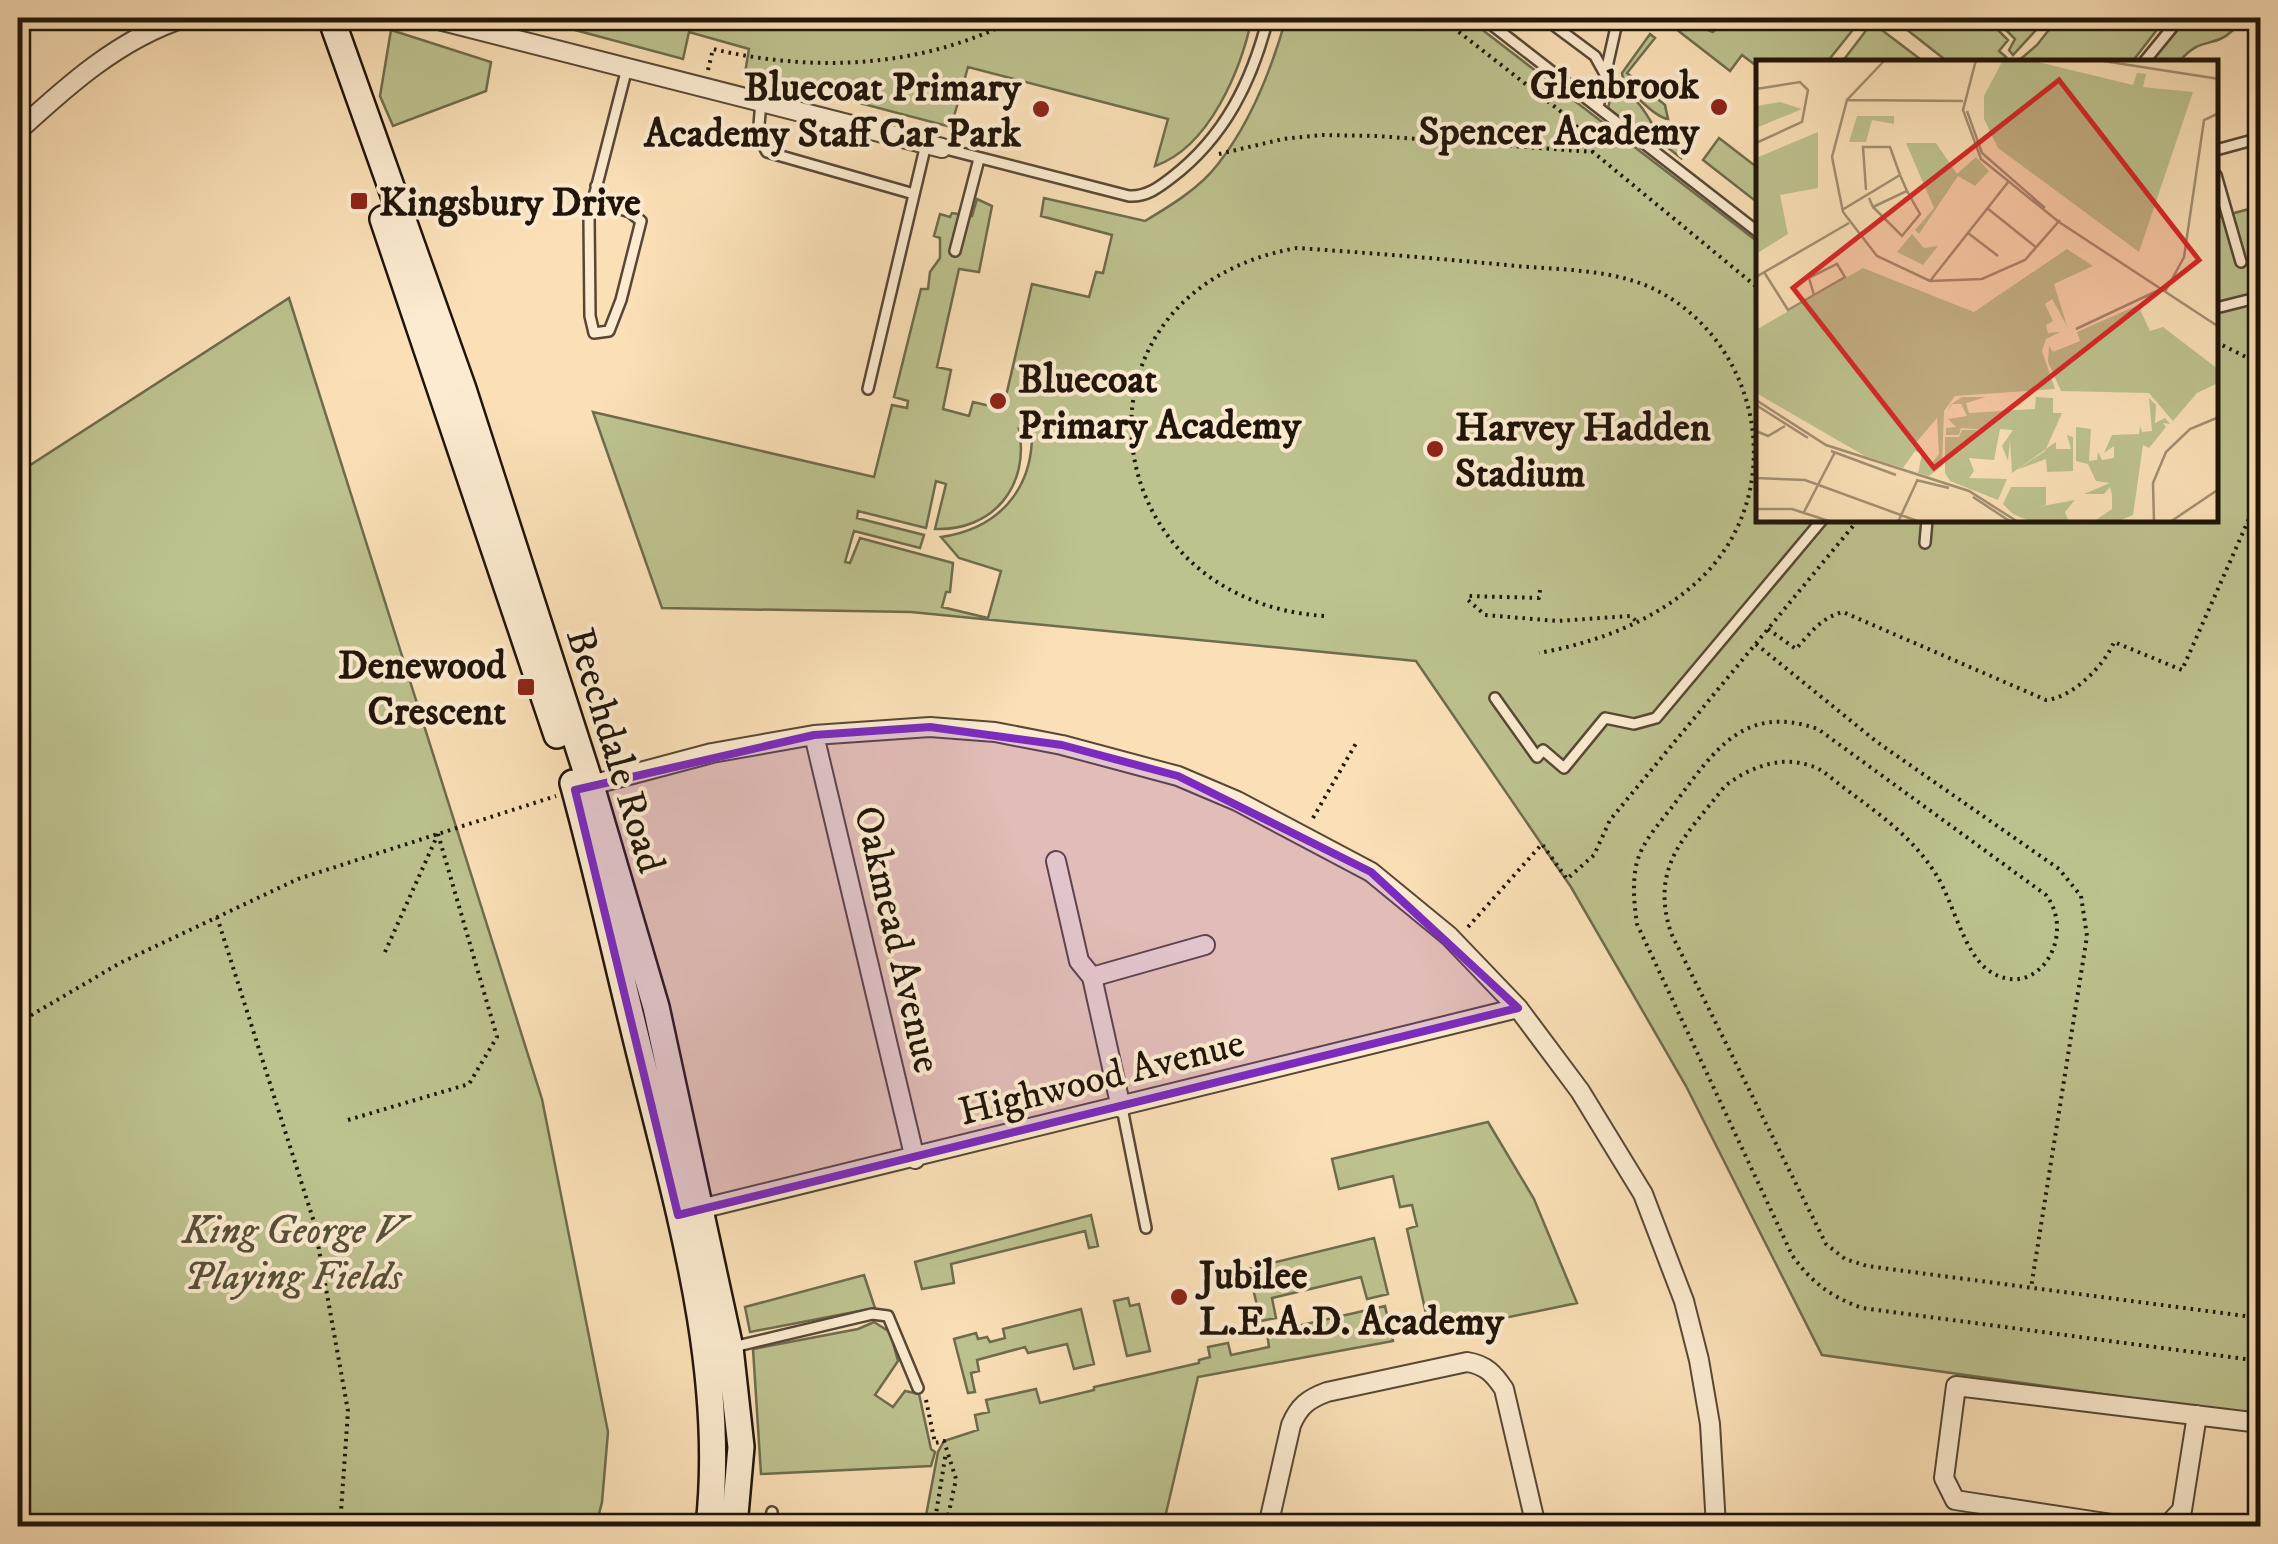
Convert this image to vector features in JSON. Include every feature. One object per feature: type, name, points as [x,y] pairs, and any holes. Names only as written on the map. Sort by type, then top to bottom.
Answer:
[{"type":"street","points":[[18,132],[70,83],[116,50],[184,18]]},
{"type":"street","name":"Beechdale Road","points":[[315,18],[656,1007],[689,1212],[712,1402],[715,1472],[709,1526]]},
{"type":"street","name":"Beechdale Road","points":[[331,18],[462,389],[583,788]]},
{"type":"street","points":[[437,18],[934,146]]},
{"type":"street","points":[[583,788],[712,753],[814,735],[930,728],[995,732],[1062,744],[1178,776],[1237,800],[1371,872],[1455,942],[1518,1008],[1607,1132],[1643,1194],[1684,1301],[1700,1360],[1710,1424],[1716,1526]]},
{"type":"street","name":"Oakmead Avenue","points":[[814,735],[915,1159]]},
{"type":"street","points":[[1056,862],[1079,961],[1092,977],[1122,1108]]},
{"type":"street","points":[[1092,977],[1205,946]]},
{"type":"street","name":"Highwood Avenue","points":[[689,1212],[1518,1008]]},
{"type":"street","name":"Beechdale Road","points":[[689,1212],[730,1348],[741,1447],[734,1526]]},
{"type":"street","points":[[1268,1526],[1291,1425],[1297,1410],[1309,1399],[1468,1362],[1482,1365],[1504,1389],[1536,1526]]},
{"type":"street","points":[[2126,1526],[1955,1500],[1944,1478],[1956,1386],[2260,1423]]},
{"type":"street","points":[[2167,1526],[2182,1510],[2197,1415]]},
{"type":"lane","points":[[868,389],[914,194],[934,146],[1142,196],[1187,166],[1227,120],[1242,95],[1268,18]]},
{"type":"lane","points":[[1482,18],[1756,230]]},
{"type":"lane","points":[[1544,18],[1595,56],[1605,74]]},
{"type":"lane","points":[[1598,107],[1618,18]]},
{"type":"lane","points":[[2146,60],[2180,18]]},
{"type":"lane","points":[[596,186],[611,206],[642,221],[621,300],[608,331],[594,333],[590,316],[588,216],[626,68]]},
{"type":"lane","points":[[761,102],[758,136],[767,152],[914,194]]},
{"type":"lane","points":[[2218,149],[2260,138]]},
{"type":"lane","points":[[955,252],[979,159]]},
{"type":"lane","points":[[2218,197],[2241,262]]},
{"type":"lane","points":[[2218,308],[2260,297]]},
{"type":"lane","points":[[1495,698],[1536,758],[1543,750],[1564,768],[1605,718],[1634,724],[1656,718],[1820,522]]},
{"type":"lane","points":[[1925,543],[1927,522]]},
{"type":"lane","points":[[1122,1108],[1146,1228]]},
{"type":"lane","points":[[730,1348],[872,1314],[888,1316],[918,1388]]},
{"type":"lane","points":[[769,1526],[772,1512]]},
{"type":"path","points":[[704,88],[713,49],[778,62],[848,65],[910,56],[956,43],[1018,18]]},
{"type":"path","points":[[1440,18],[1573,121],[1593,152],[1756,286]]},
{"type":"path","points":[[1202,150],[1218,154],[1283,139],[1322,135],[1593,152]]},
{"type":"path","points":[[1324,616],[1283,611],[1241,596],[1184,556],[1168,538],[1144,496],[1132,448],[1133,400],[1138,376],[1154,339],[1171,314],[1191,294],[1226,270],[1261,256],[1297,248],[1609,274],[1669,297],[1712,333],[1735,367],[1751,409],[1754,450],[1749,492],[1733,534],[1708,571],[1669,603],[1637,622],[1582,644],[1539,652]]},
{"type":"path","points":[[2218,343],[2260,364]]},
{"type":"path","points":[[1768,629],[1796,649],[1832,614],[1844,612],[2046,700],[2060,699],[2107,658],[2114,642],[2182,670],[2260,494]]},
{"type":"path","points":[[1455,942],[1542,844],[1567,879],[1594,855],[1610,820],[1856,522]]},
{"type":"path","points":[[1540,590],[1539,598],[1469,596],[1468,600],[1485,615],[1557,621],[1631,616],[1637,622]]},
{"type":"path","points":[[1756,644],[1876,742],[2059,868],[2081,896],[2087,936],[2030,1288]]},
{"type":"path","points":[[2260,1318],[1867,1266],[1844,1259],[1826,1244],[1670,933],[1663,886],[1670,857],[1725,786],[1748,770],[1788,762],[1815,766],[1912,843],[1938,877],[1979,962],[1996,975],[2023,977],[2046,962],[2053,953],[2058,930],[2046,895],[1818,729],[1780,722],[1739,732],[1716,748],[1644,844],[1635,874],[1634,908],[1643,942],[1802,1269],[1828,1292],[1862,1308],[2260,1362]]},
{"type":"path","points":[[1304,836],[1358,740]]},
{"type":"path","points":[[18,1023],[120,963],[298,879],[583,788]]},
{"type":"path","points":[[386,952],[438,834]]},
{"type":"path","points":[[348,1120],[469,1084],[497,1038],[438,834]]},
{"type":"path","points":[[217,917],[314,1222],[348,1411],[340,1526]]},
{"type":"path","points":[[918,1388],[925,1396],[936,1443],[944,1441],[956,1479],[946,1526]]},
{"type":"path","points":[[934,1526],[946,1447]]},
{"type":"highlighted area","points":[[930,727],[1062,745],[1178,776],[1371,872],[1518,1008],[1121,1108],[678,1215],[575,790],[814,735]]},
{"type":"green space","points":[[530,18],[1252,18],[1231,82],[1207,124],[1175,156],[1155,166],[1168,119],[968,67],[951,127],[745,73],[749,49],[689,32],[683,59]]},
{"type":"green space","points":[[1286,18],[1467,18],[1756,240],[1756,522],[2218,522],[2218,217],[2260,206],[2260,1416],[1822,1355],[1686,1086],[1571,887],[1416,661],[911,612],[662,608],[593,412],[874,477],[892,405],[907,408],[908,401],[894,397],[921,289],[928,289],[930,272],[940,258],[940,238],[934,236],[940,214],[972,216],[977,199],[992,206],[979,272],[959,269],[937,367],[951,370],[943,409],[969,416],[973,402],[1003,409],[1032,284],[1089,297],[1096,272],[1103,273],[1112,235],[1041,216],[1044,198],[1145,221],[1203,181],[1218,164],[1241,130],[1267,75]],"holes":[[[1019,429],[1032,432],[1031,453],[1019,489],[995,516],[961,533],[941,537],[959,558],[1001,571],[988,618],[942,607],[946,592],[950,592],[953,563],[860,538],[850,563],[845,562],[854,531],[920,548],[924,535],[857,518],[858,511],[926,528],[936,481],[946,484],[935,529],[974,522],[990,513],[1013,486],[1019,469]]]},
{"type":"green space","points":[[1673,18],[1696,18],[1700,27],[1713,32],[1718,27],[1712,18],[1866,18],[1921,60],[1844,60],[1868,28],[1860,21],[1829,60],[1756,60],[1756,66],[1742,55],[1730,71],[1676,29],[1681,23]]},
{"type":"green space","points":[[1892,18],[1986,18],[2008,40],[1999,51],[2006,57],[2002,60],[1945,60]]},
{"type":"green space","points":[[1994,18],[2047,18],[2013,55],[2009,50],[2015,39]]},
{"type":"green space","points":[[2051,18],[2166,18],[2134,60],[2019,60],[2055,22]]},
{"type":"green space","points":[[2187,18],[2224,18],[2232,31],[2194,48],[2181,60],[2153,60]]},
{"type":"green space","points":[[391,30],[491,62],[486,91],[393,126],[380,96]]},
{"type":"green space","points":[[1650,34],[1655,38],[1627,73],[1665,105],[1668,119],[1640,100],[1622,73]]},
{"type":"green space","points":[[1615,93],[1636,101],[1661,136],[1681,147],[1681,158],[1608,108]]},
{"type":"green space","points":[[1719,138],[1756,166],[1756,201],[1703,160]]},
{"type":"green space","name":"King George V Playing Fields","points":[[289,298],[542,1099],[608,1432],[596,1526],[18,1526],[18,473]]},
{"type":"green space","points":[[1488,1122],[1534,1199],[1577,1303],[1422,1335],[1419,1321],[1427,1318],[1407,1229],[1417,1226],[1412,1205],[1400,1207],[1393,1176],[1339,1189],[1332,1159]]},
{"type":"green space","points":[[1091,1215],[1098,1246],[1089,1248],[1085,1231],[951,1264],[954,1283],[922,1289],[915,1262]]},
{"type":"green space","points":[[1374,1238],[1388,1294],[1367,1299],[1361,1277],[1272,1298],[1276,1318],[1261,1321],[1248,1269]]},
{"type":"green space","points":[[864,1275],[875,1308],[750,1332],[745,1307]]},
{"type":"green space","points":[[1128,1298],[1130,1306],[1139,1304],[1150,1351],[1127,1356],[1114,1301]]},
{"type":"green space","points":[[1385,1306],[1393,1341],[1198,1377],[1163,1526],[924,1526],[938,1452],[944,1441],[978,1430],[975,1415],[989,1412],[986,1400],[1036,1389],[1040,1403],[1199,1363],[1210,1357],[1208,1347],[1228,1343],[1231,1355],[1269,1347],[1267,1333]]},
{"type":"green space","points":[[1081,1309],[1094,1364],[1074,1369],[1067,1344],[1028,1353],[1025,1347],[977,1360],[979,1371],[971,1373],[975,1392],[968,1393],[954,1339],[976,1333],[978,1339],[987,1337],[990,1342],[1005,1338],[1003,1329]]},
{"type":"green space","points":[[874,1322],[890,1332],[898,1361],[875,1395],[893,1407],[905,1391],[919,1394],[931,1449],[935,1452],[931,1466],[761,1474],[753,1349],[858,1329]]},
{"type":"place","name":"Glenbrook Spencer Academy","points":[[1719,107]]},
{"type":"place","name":"Bluecoat Primary Academy Staff Car Park","points":[[1041,109]]},
{"type":"place","name":"Kingsbury Drive","points":[[359,201]]},
{"type":"place","name":"Bluecoat Primary Academy","points":[[998,401]]},
{"type":"place","name":"Harvey Hadden Stadium","points":[[1435,449]]},
{"type":"place","name":"Denewood Crescent","points":[[526,687]]},
{"type":"place","name":"Jubilee L.E.A.D. Academy","points":[[1179,1297]]}]
